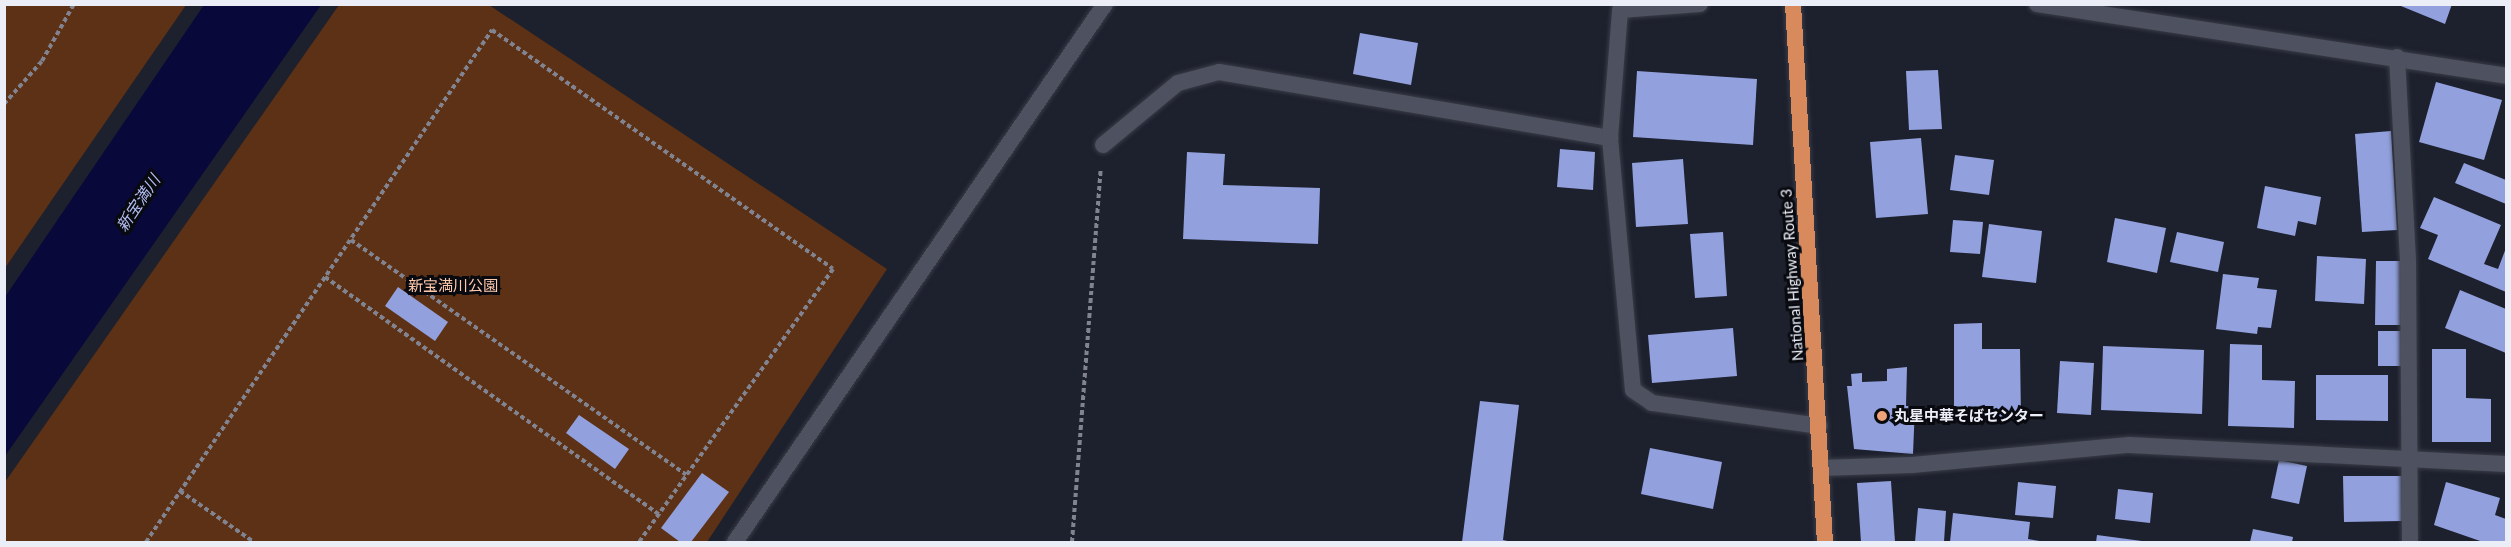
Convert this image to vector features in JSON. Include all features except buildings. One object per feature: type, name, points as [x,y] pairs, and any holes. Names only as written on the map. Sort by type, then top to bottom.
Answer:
[{"type":"highway","name":"National Highway Route 3","points":[[1793,4],[1824,543]]},
{"type":"street","points":[[735,543],[1105,4]]},
{"type":"street","points":[[1700,4],[1620,10],[1610,138],[1633,390],[1652,404],[1819,426]]},
{"type":"street","points":[[2037,4],[2397,57],[2506,76]]},
{"type":"street","points":[[2397,57],[2408,261],[2410,543]]},
{"type":"street","points":[[1103,145],[1178,83],[1219,72],[1610,138]]},
{"type":"street","points":[[1821,468],[1912,465],[2129,445],[2410,457],[2506,464]]},
{"type":"path","points":[[4,104],[42,61],[74,4]]},
{"type":"path","points":[[146,543],[492,30],[833,268],[639,543]]},
{"type":"path","points":[[1072,543],[1103,145]]},
{"type":"path","points":[[351,240],[686,475]]},
{"type":"path","points":[[325,278],[659,514]]},
{"type":"path","points":[[180,491],[254,543]]},
{"type":"green space","points":[[4,5],[186,5],[5,268]]},
{"type":"green space","name":"新宝満川公園","points":[[339,5],[489,5],[887,269],[707,542],[5,542],[5,482]]},
{"type":"water","name":"新宝満川","points":[[204,5],[321,5],[5,456],[5,297]]},
{"type":"place","name":"丸星中華そばセンター","points":[[1882,416]]}]
